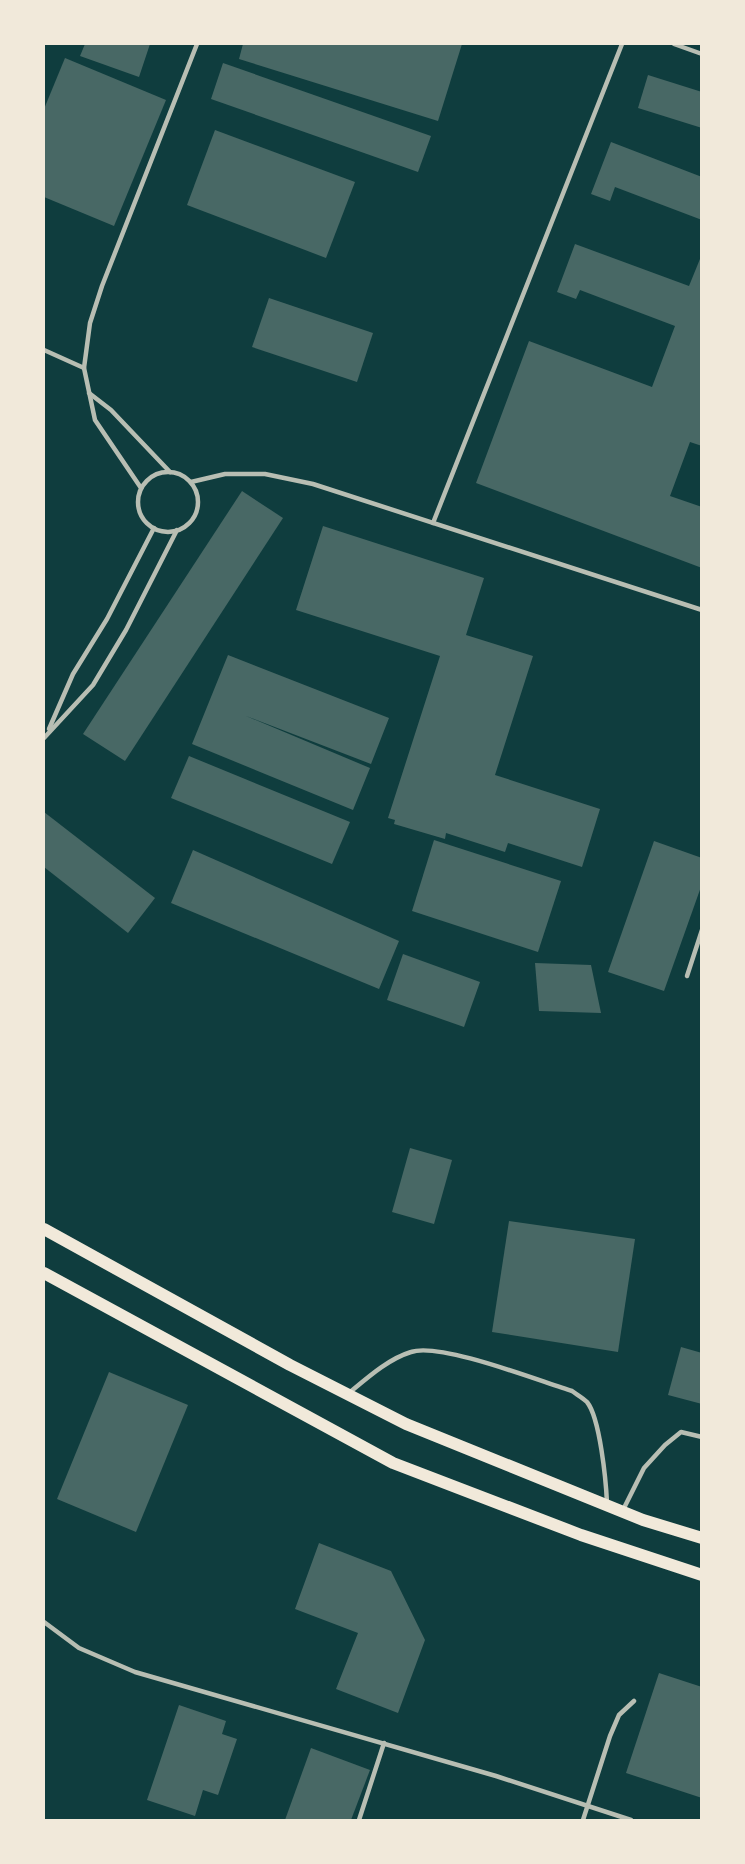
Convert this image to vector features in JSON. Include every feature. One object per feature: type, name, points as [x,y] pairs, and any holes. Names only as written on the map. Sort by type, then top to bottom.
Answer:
[{"type":"main road","points":[[44,1229],[290,1365],[406,1424],[622,1512],[702,1538]]},
{"type":"main road","points":[[44,1273],[393,1463],[581,1535],[702,1575]]},
{"type":"lane","points":[[141,488],[94,420],[84,368],[90,323],[102,286],[197,44]]},
{"type":"lane","points":[[433,523],[622,44]]},
{"type":"lane","points":[[674,44],[702,54]]},
{"type":"lane","points":[[44,350],[84,368]]},
{"type":"lane","points":[[89,393],[111,410],[170,472]]},
{"type":"lane","points":[[170,472],[182,475],[190,482],[196,492],[198,504],[187,524],[177,530],[165,531],[154,528],[145,521],[139,511],[138,500],[141,488],[148,479],[158,473],[170,472]]},
{"type":"lane","points":[[190,482],[225,474],[265,474],[313,484],[702,610]]},
{"type":"lane","points":[[45,736],[73,674],[107,619],[154,528]]},
{"type":"lane","points":[[45,736],[93,685],[137,610],[177,530]]},
{"type":"lane","points":[[687,976],[702,930]]},
{"type":"lane","points":[[347,1395],[382,1367],[412,1351],[449,1352],[572,1391],[587,1403],[593,1418],[606,1474],[607,1506]]},
{"type":"lane","points":[[622,1512],[644,1468],[665,1445],[681,1432],[702,1437]]},
{"type":"lane","points":[[44,1622],[79,1648],[135,1671],[496,1776],[631,1821]]},
{"type":"lane","points":[[583,1821],[618,1715],[634,1701]]},
{"type":"lane","points":[[359,1821],[384,1743]]},
{"type":"building","points":[[85,44],[150,44],[139,77],[80,56]]},
{"type":"building","points":[[243,44],[462,44],[438,121],[239,59]]},
{"type":"building","points":[[65,58],[166,100],[114,226],[44,197],[44,109]]},
{"type":"building","points":[[223,63],[431,136],[418,172],[211,99]]},
{"type":"building","points":[[648,75],[702,92],[702,128],[638,108]]},
{"type":"building","points":[[215,130],[355,182],[326,258],[187,205]]},
{"type":"building","points":[[611,142],[702,177],[702,220],[615,187],[610,201],[591,194]]},
{"type":"building","points":[[575,244],[689,286],[702,254],[702,446],[690,442],[670,496],[702,507],[702,568],[476,483],[529,341],[652,387],[675,326],[580,290],[576,299],[557,292]]},
{"type":"building","points":[[269,298],[373,333],[357,382],[252,347]]},
{"type":"building","points":[[242,491],[283,518],[125,761],[83,734]]},
{"type":"building","points":[[323,526],[484,578],[466,635],[533,656],[495,775],[600,809],[582,867],[508,843],[505,852],[446,833],[445,839],[394,824],[395,820],[388,818],[440,656],[296,610]]},
{"type":"building","points":[[228,655],[389,718],[371,764],[246,716],[370,768],[353,810],[192,744]]},
{"type":"building","points":[[189,756],[350,822],[332,864],[171,798]]},
{"type":"building","points":[[44,812],[155,898],[128,933],[44,867]]},
{"type":"building","points":[[434,840],[561,881],[538,952],[412,911]]},
{"type":"building","points":[[654,841],[702,858],[702,884],[664,991],[608,972]]},
{"type":"building","points":[[193,850],[399,941],[379,989],[171,903]]},
{"type":"building","points":[[403,954],[480,982],[464,1027],[387,1000]]},
{"type":"building","points":[[535,963],[591,965],[601,1013],[539,1011]]},
{"type":"building","points":[[410,1148],[452,1160],[434,1224],[392,1212]]},
{"type":"building","points":[[509,1221],[635,1239],[618,1352],[492,1332]]},
{"type":"building","points":[[681,1347],[702,1353],[702,1404],[668,1395]]},
{"type":"building","points":[[109,1372],[188,1405],[136,1532],[57,1499]]},
{"type":"building","points":[[319,1543],[391,1571],[425,1640],[398,1713],[336,1689],[358,1633],[295,1609]]},
{"type":"building","points":[[659,1673],[702,1687],[702,1798],[626,1773]]},
{"type":"building","points":[[179,1705],[226,1721],[222,1734],[237,1739],[218,1795],[203,1790],[195,1816],[147,1800]]},
{"type":"building","points":[[311,1748],[370,1770],[351,1820],[285,1820]]}]
